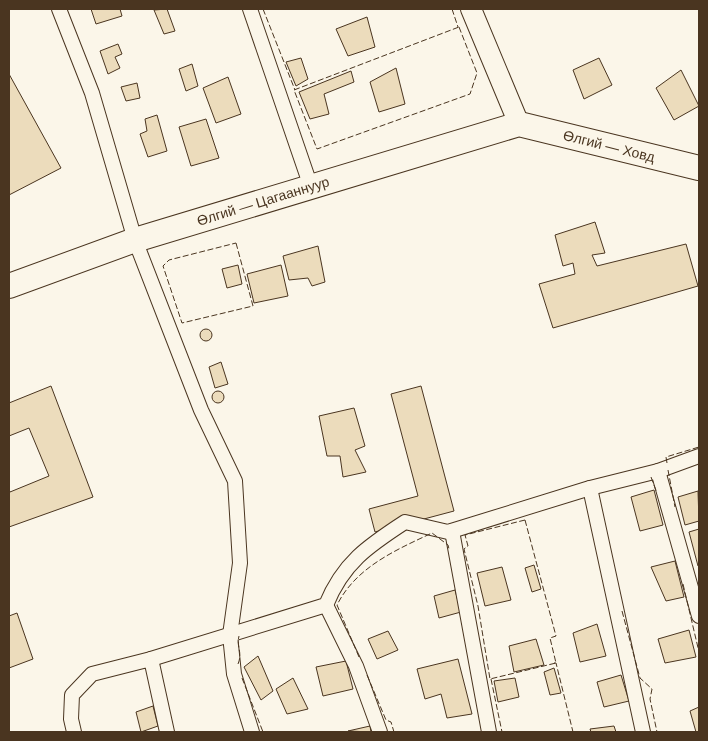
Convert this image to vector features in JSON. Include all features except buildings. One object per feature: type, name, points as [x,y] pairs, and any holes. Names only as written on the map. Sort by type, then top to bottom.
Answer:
[{"type":"highway","name":"Өлгий — Цагааннуур","points":[[9,286],[135,240],[519,124]]},
{"type":"highway","name":"Өлгий — Ховд","points":[[519,124],[699,168]]},
{"type":"main road","points":[[471,9],[519,124]]},
{"type":"street","points":[[59,9],[92,93],[135,240],[201,410],[235,480],[240,563],[230,635],[234,674],[252,732]]},
{"type":"street","points":[[250,9],[311,187]]},
{"type":"street","points":[[380,732],[356,666],[326,605],[334,585],[366,548],[405,522],[448,532],[590,488],[658,470],[699,456]]},
{"type":"street","points":[[658,470],[699,616]]},
{"type":"street","points":[[590,488],[644,732]]},
{"type":"street","points":[[452,531],[489,732]]},
{"type":"street","points":[[74,732],[70,719],[72,695],[92,674],[151,659],[326,605]]},
{"type":"street","points":[[151,659],[167,732]]},
{"type":"fence","points":[[263,9],[295,90]]},
{"type":"fence","points":[[452,9],[458,27]]},
{"type":"fence","points":[[459,27],[477,73],[470,94],[317,149],[294,90],[459,27]]},
{"type":"fence","points":[[236,243],[253,306],[182,323],[163,266],[169,260],[236,243]]},
{"type":"fence","points":[[667,463],[666,457],[699,447]]},
{"type":"fence","points":[[668,470],[675,507]]},
{"type":"fence","points":[[651,477],[657,493]]},
{"type":"fence","points":[[525,520],[556,636],[550,638],[556,663],[490,679],[478,606],[464,549],[468,546],[465,535],[525,520]]},
{"type":"fence","points":[[359,657],[337,605],[345,592],[355,580],[378,561],[432,533],[448,545],[449,549]]},
{"type":"fence","points":[[683,584],[699,652]]},
{"type":"fence","points":[[622,611],[640,678],[652,689],[650,699],[657,732]]},
{"type":"fence","points":[[238,664],[240,656],[239,636]]},
{"type":"fence","points":[[699,658],[699,663]]},
{"type":"fence","points":[[554,663],[556,663],[573,732]]},
{"type":"fence","points":[[367,675],[386,720],[391,722],[394,732]]},
{"type":"fence","points":[[242,678],[263,732]]},
{"type":"fence","points":[[491,679],[502,732]]}]
